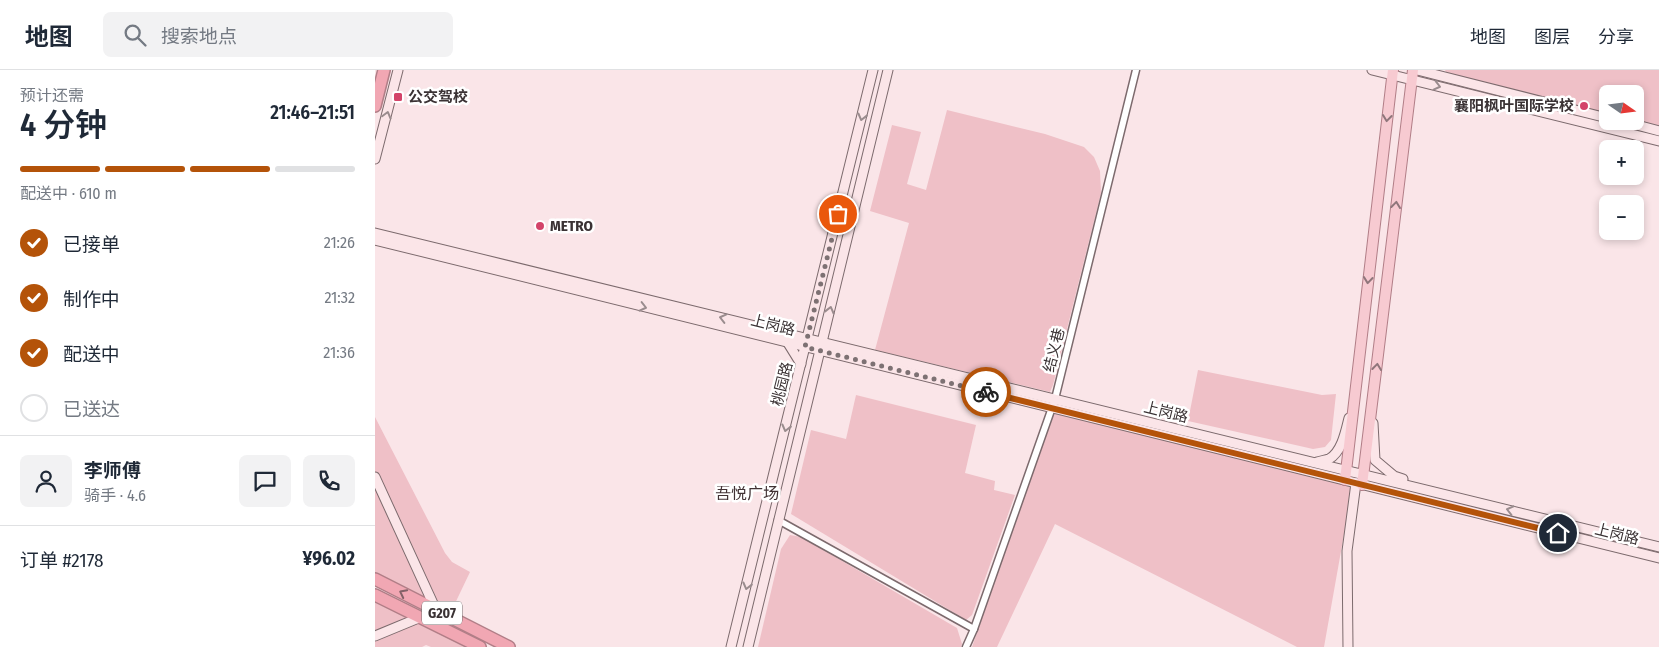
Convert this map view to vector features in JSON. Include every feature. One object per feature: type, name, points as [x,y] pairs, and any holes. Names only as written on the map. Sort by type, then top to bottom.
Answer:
[{"type":"highway","points":[[375,106],[384,70]]},
{"type":"highway","name":"G207","points":[[375,579],[509,647]]},
{"type":"highway","name":"G207","points":[[375,595],[480,647]]},
{"type":"main road","points":[[1354,479],[1355,388],[1392,72]]},
{"type":"main road","points":[[1354,479],[1373,394],[1412,75]]},
{"type":"street","points":[[375,159],[398,70]]},
{"type":"street","name":"桃园路","points":[[731,647],[873,70]]},
{"type":"street","name":"桃园路","points":[[748,647],[889,70]]},
{"type":"street","name":"结义巷","points":[[966,647],[1053,403],[1136,70]]},
{"type":"street","points":[[1372,70],[1412,75],[1659,141]]},
{"type":"street","points":[[1417,70],[1599,116]]},
{"type":"street","points":[[1644,127],[1659,131]]},
{"type":"street","name":"上岗路","points":[[375,232],[807,343],[1354,479],[1659,558]]},
{"type":"street","name":"上岗路","points":[[375,240],[790,338]]},
{"type":"street","points":[[801,364],[790,338],[811,323]]},
{"type":"street","points":[[816,365],[836,350],[826,327]]},
{"type":"street","points":[[1314,462],[1330,458],[1338,449],[1344,436],[1355,388]]},
{"type":"street","points":[[1373,394],[1375,460],[1394,476],[1446,495]]},
{"type":"street","name":"上岗路","points":[[1053,403],[1314,462],[1354,479],[1446,495],[1659,547]]},
{"type":"street","points":[[375,477],[436,610]]},
{"type":"street","points":[[1348,647],[1347,550],[1354,479]]},
{"type":"street","points":[[779,520],[974,629]]},
{"type":"street","points":[[375,636],[421,617]]},
{"type":"shaded area","name":"襄阳枫叶国际学校","points":[[1445,70],[1659,70],[1659,131],[1644,125],[1644,85],[1599,85],[1599,116],[1449,78]]},
{"type":"shaded area","points":[[947,110],[1045,134],[1084,147],[1094,157],[1100,171],[1101,193],[1050,392],[875,350],[909,223],[870,211],[892,125],[921,132],[907,184],[926,190]]},
{"type":"shaded area","points":[[1198,370],[1322,395],[1336,394],[1331,440],[1325,447],[1313,449],[1188,421]]},
{"type":"shaded area","points":[[856,395],[976,425],[965,473],[995,481],[994,490],[1015,495],[972,615],[966,620],[791,514],[811,430],[846,439]]},
{"type":"shaded area","points":[[1056,404],[1354,478],[1324,647],[1297,647],[1055,524],[997,647],[972,647]]},
{"type":"shaded area","points":[[375,417],[445,553],[452,562],[470,572],[449,616],[375,579]]},
{"type":"shaded area","points":[[790,535],[801,537],[957,628],[962,644],[961,647],[758,647],[781,549]]},
{"type":"shaded area","points":[[375,595],[480,647],[431,647],[426,645],[422,647],[375,647]]},
{"type":"way so far","points":[[838,214],[805,347],[986,392]]},
{"type":"place","name":"公交驾校","points":[[398,97]]},
{"type":"place","name":"襄阳枫叶国际学校","points":[[1584,106]]},
{"type":"place","name":"METRO","points":[[540,226]]},
{"type":"district","name":"吾悦广场","points":[[747,493]]},
{"type":"route","points":[[986,392],[1558,533]]}]
